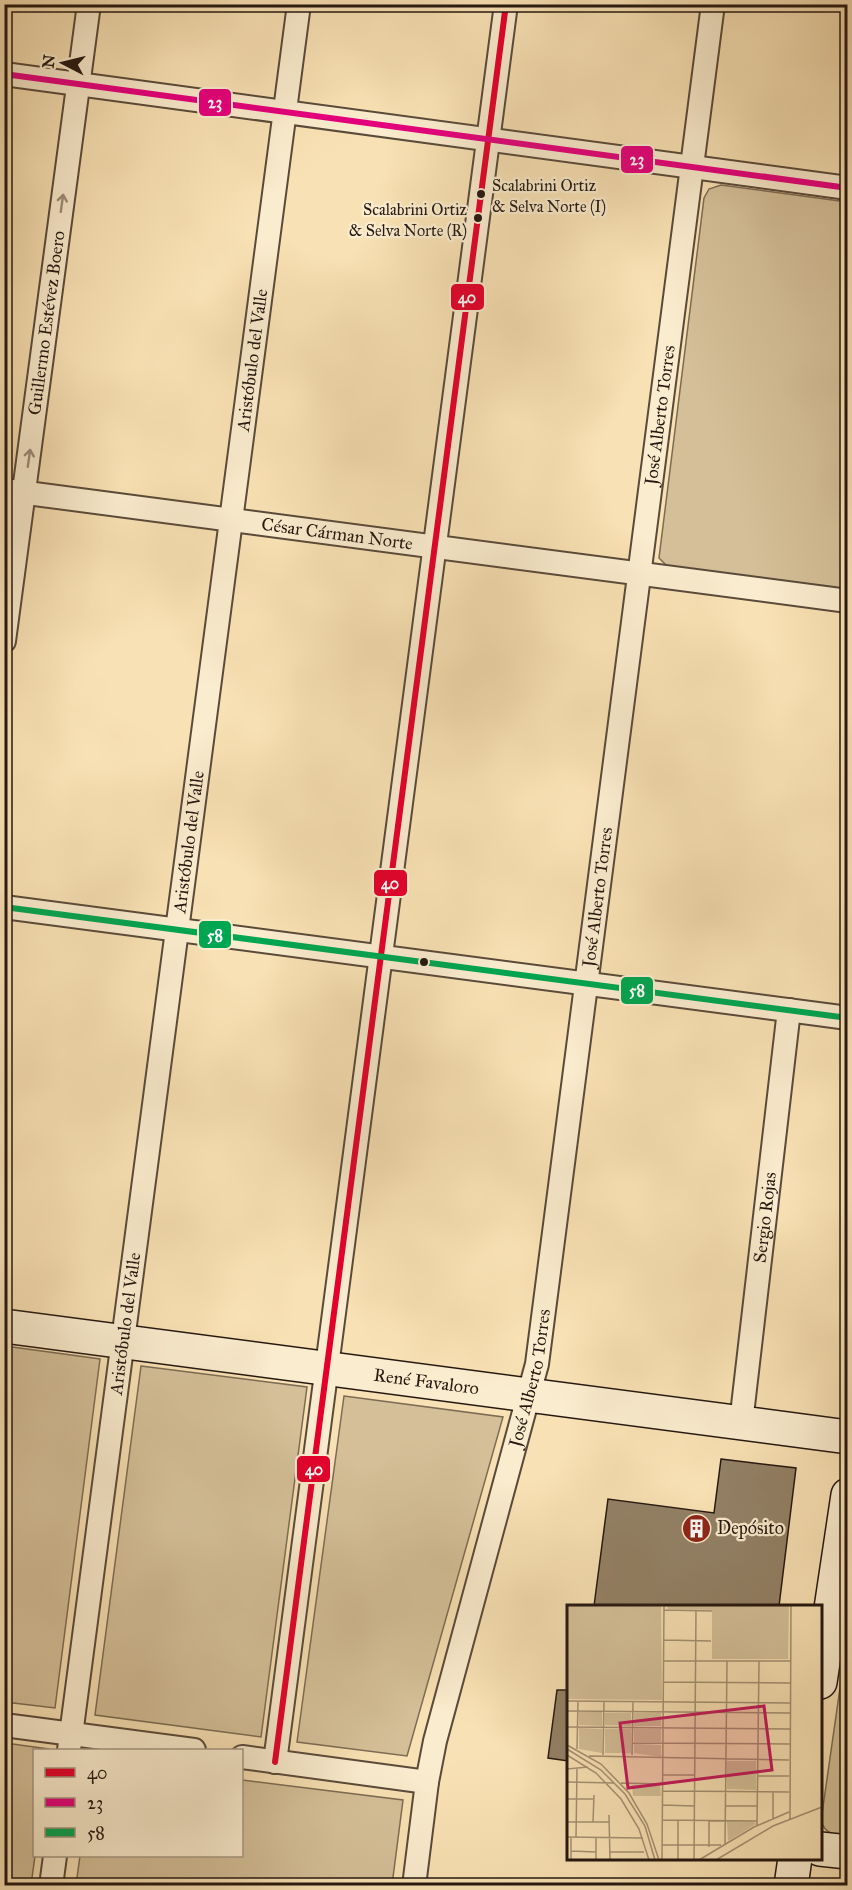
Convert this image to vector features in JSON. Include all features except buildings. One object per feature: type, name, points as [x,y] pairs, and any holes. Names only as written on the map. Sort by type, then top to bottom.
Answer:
[{"type":"street","name":"Guillermo Estévez Boero","points":[[4,641],[14,491],[78,84],[88,4]]},
{"type":"street","name":"Aristóbulo del Valle","points":[[70,1742],[299,4]]},
{"type":"street","points":[[275,1762],[506,4]]},
{"type":"street","name":"José Alberto Torres","points":[[414,1886],[427,1782],[439,1727],[530,1396],[539,1353],[713,4]]},
{"type":"street","points":[[4,74],[848,188]]},
{"type":"street","name":"César Cárman Norte","points":[[14,491],[848,601]]},
{"type":"street","points":[[4,907],[848,1018]]},
{"type":"street","name":"Sergio Rojas","points":[[741,1423],[789,1010]]},
{"type":"street","name":"René Favaloro","points":[[4,1326],[848,1437]]},
{"type":"street","points":[[822,1669],[848,1495]]},
{"type":"street","points":[[4,1725],[70,1742],[178,1749]]},
{"type":"street","points":[[243,1757],[427,1782]]},
{"type":"street","points":[[822,1849],[848,1852]]},
{"type":"street","points":[[51,1886],[55,1857]]},
{"type":"street","points":[[792,1886],[795,1860]]},
{"type":"shaded area","points":[[721,185],[847,202],[847,591],[668,567],[659,558],[704,198],[709,189]]},
{"type":"shaded area","points":[[5,1346],[100,1359],[55,1708],[5,1702]]},
{"type":"shaded area","points":[[141,1366],[307,1387],[261,1737],[95,1715]]},
{"type":"shaded area","points":[[344,1396],[503,1417],[407,1756],[297,1742]]},
{"type":"shaded area","points":[[847,1639],[847,1837],[828,1831],[822,1823]]},
{"type":"shaded area","points":[[5,1743],[49,1749],[33,1749],[33,1857],[35,1857],[31,1885],[5,1885]]},
{"type":"shaded area","points":[[243,1780],[403,1800],[392,1885],[76,1885],[80,1857],[243,1857]]},
{"type":"transit line","name":"40","points":[[275,1762],[506,4]]},
{"type":"transit line","name":"23","points":[[4,74],[848,188]]},
{"type":"transit line","name":"58","points":[[4,907],[848,1018]]},
{"type":"place","name":"Scalabrini Ortiz & Selva Norte (I)","points":[[481,194]]},
{"type":"place","name":"Scalabrini Ortiz & Selva Norte (R)","points":[[478,218]]},
{"type":"place","name":"Depósito","points":[[696,1528]]}]
